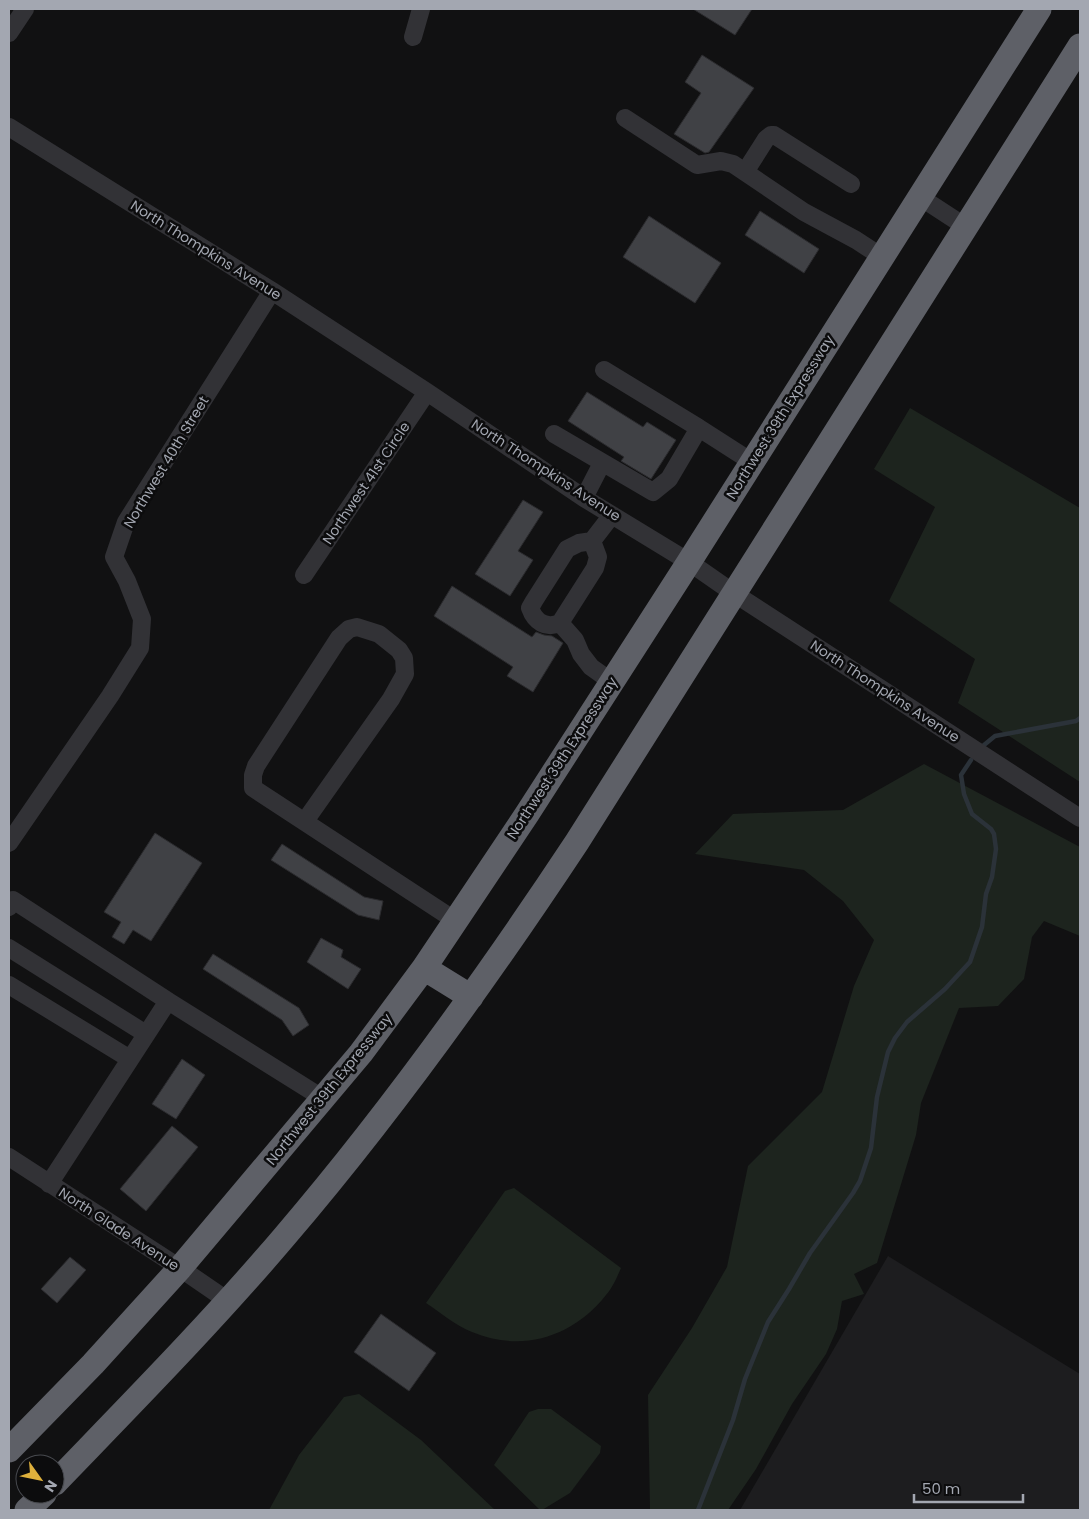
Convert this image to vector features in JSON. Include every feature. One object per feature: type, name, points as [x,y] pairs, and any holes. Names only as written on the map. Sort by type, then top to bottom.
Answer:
[{"type":"highway","name":"Northwest 39th Expressway","points":[[9,1450],[93,1364],[180,1268],[324,1099],[424,968],[689,562],[1039,9]]},
{"type":"highway","points":[[65,1472],[228,1301],[285,1236],[358,1146],[471,997],[525,921],[577,842],[1080,46]]},
{"type":"highway","points":[[424,968],[471,997]]},
{"type":"street","points":[[9,34],[25,9]]},
{"type":"street","points":[[413,37],[421,9]]},
{"type":"street","points":[[625,118],[697,165],[728,161],[804,212],[882,256]]},
{"type":"street","name":"North Thompkins Avenue","points":[[9,127],[272,291],[427,392],[584,498],[689,562],[735,594],[1080,818]]},
{"type":"street","points":[[745,172],[766,139],[774,135],[851,184]]},
{"type":"street","points":[[920,197],[966,227]]},
{"type":"street","name":"Northwest 40th Street","points":[[9,843],[110,696],[140,648],[142,619],[127,581],[114,557],[126,522],[272,291]]},
{"type":"street","points":[[604,370],[752,462]]},
{"type":"street","name":"Northwest 41st Circle","points":[[304,575],[427,392]]},
{"type":"street","points":[[554,434],[653,492],[669,479],[699,428]]},
{"type":"street","points":[[584,498],[602,463]]},
{"type":"street","points":[[592,541],[598,557],[595,568],[560,623],[552,626],[546,625],[533,616],[530,608],[567,550],[579,543],[592,541],[612,515]]},
{"type":"street","points":[[560,623],[575,640],[580,654],[591,666],[612,682]]},
{"type":"street","points":[[305,821],[391,699],[405,674],[404,658],[399,650],[379,634],[357,628],[348,629],[339,638],[256,766],[253,775],[253,788],[456,921]]},
{"type":"street","points":[[9,907],[14,900],[168,1001],[324,1099]]},
{"type":"street","points":[[9,948],[146,1034]]},
{"type":"street","points":[[9,985],[130,1059]]},
{"type":"street","points":[[49,1184],[168,1001]]},
{"type":"street","name":"North Glade Avenue","points":[[9,1157],[228,1301]]},
{"type":"shaded area","points":[[910,408],[1080,508],[1080,782],[958,703],[975,659],[889,601],[935,507],[874,469]]},
{"type":"shaded area","points":[[924,764],[1080,847],[1080,936],[1044,921],[1032,937],[1024,979],[998,1006],[959,1008],[921,1103],[916,1135],[877,1263],[854,1274],[864,1294],[842,1301],[837,1329],[826,1354],[792,1404],[756,1469],[728,1510],[650,1510],[648,1395],[692,1328],[727,1267],[748,1166],[822,1092],[854,986],[874,940],[843,901],[804,870],[695,854],[733,814],[843,810]]},
{"type":"shaded area","points":[[514,1188],[621,1268],[615,1282],[593,1310],[562,1331],[528,1341],[509,1341],[472,1332],[426,1303],[505,1191]]},
{"type":"shaded area","points":[[888,1256],[1080,1374],[1080,1510],[740,1510]]},
{"type":"shaded area","points":[[359,1394],[421,1440],[495,1510],[269,1510],[299,1455],[344,1397]]},
{"type":"shaded area","points":[[538,1409],[551,1409],[601,1446],[600,1453],[570,1493],[542,1510],[494,1465],[529,1412]]},
{"type":"building","points":[[693,9],[752,9],[735,35]]},
{"type":"building","points":[[702,55],[754,88],[709,152],[705,153],[674,134],[701,93],[685,82]]},
{"type":"building","points":[[760,211],[819,249],[804,273],[745,235]]},
{"type":"building","points":[[649,216],[721,263],[695,303],[623,257]]},
{"type":"building","points":[[587,392],[643,427],[647,422],[676,440],[651,479],[621,461],[624,457],[568,421]]},
{"type":"building","points":[[523,500],[543,512],[518,551],[533,560],[510,596],[475,574]]},
{"type":"building","points":[[452,586],[532,637],[536,632],[552,636],[563,643],[533,692],[507,676],[513,667],[434,616]]},
{"type":"building","points":[[155,833],[202,863],[151,941],[133,930],[124,944],[112,937],[121,922],[104,912]]},
{"type":"building","points":[[282,844],[364,897],[383,901],[379,920],[358,915],[271,860]]},
{"type":"building","points":[[321,938],[343,950],[341,957],[361,969],[348,989],[307,962]]},
{"type":"building","points":[[213,954],[299,1008],[309,1025],[293,1036],[282,1020],[203,969]]},
{"type":"building","points":[[182,1059],[205,1075],[176,1119],[152,1104]]},
{"type":"building","points":[[172,1126],[198,1147],[146,1211],[120,1189]]},
{"type":"building","points":[[70,1257],[86,1270],[57,1303],[41,1289]]},
{"type":"building","points":[[381,1314],[436,1353],[409,1391],[354,1352]]},
{"type":"waterway","points":[[984,745],[995,736],[1076,721],[1080,718]]},
{"type":"waterway","points":[[698,1510],[733,1420],[745,1379],[768,1322],[810,1253],[860,1181],[871,1148],[877,1097],[888,1052],[895,1038],[907,1022],[945,989],[970,962],[982,927],[986,894],[992,877],[996,849],[994,834],[991,829],[972,814],[964,794],[961,775],[971,760]]}]
